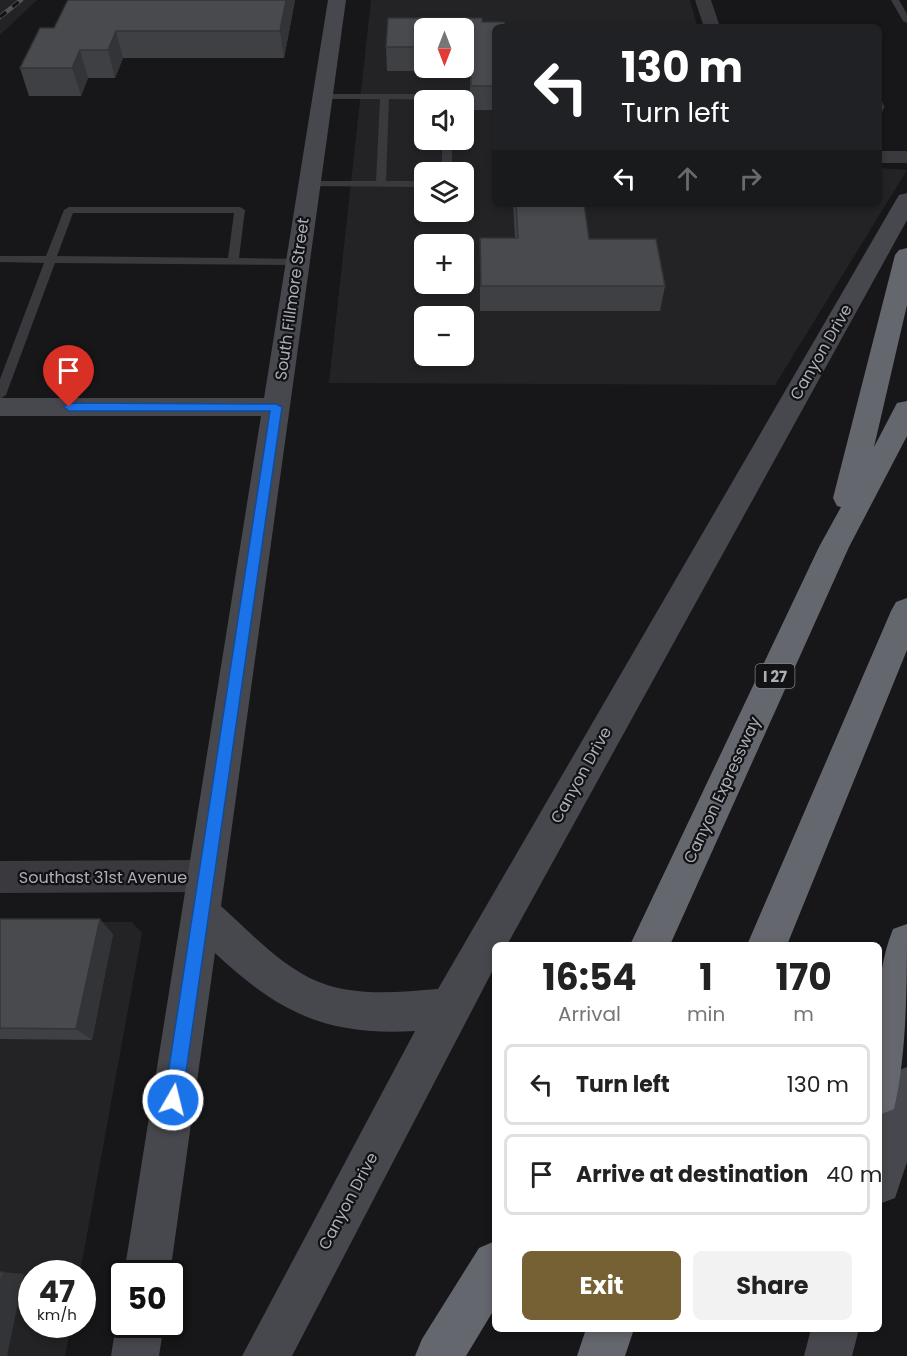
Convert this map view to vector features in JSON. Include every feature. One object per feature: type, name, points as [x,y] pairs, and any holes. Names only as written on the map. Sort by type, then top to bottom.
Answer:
[{"type":"highway","points":[[834,547],[907,255]]},
{"type":"highway","name":"Canyon Expressway","points":[[651,942],[834,547],[907,410]]},
{"type":"highway","points":[[768,942],[907,611]]},
{"type":"highway","points":[[882,1078],[907,943]]},
{"type":"highway","points":[[439,1356],[492,1269]]},
{"type":"highway","points":[[460,1356],[492,1286]]},
{"type":"highway","points":[[601,1356],[609,1332]]},
{"type":"main road","name":"South Fillmore Street","points":[[149,1260],[337,0]]},
{"type":"main road","name":"Canyon Drive","points":[[266,1356],[449,1009],[907,200]]},
{"type":"main road","points":[[0,407],[276,407]]},
{"type":"main road","points":[[203,896],[263,969],[299,992],[334,1006],[380,1012],[449,1009]]},
{"type":"main road","points":[[882,1172],[907,1089]]},
{"type":"main road","points":[[828,1356],[834,1332]]},
{"type":"main road","points":[[135,1356],[138,1338]]},
{"type":"street","points":[[703,0],[711,24]]},
{"type":"street","points":[[882,157],[907,157]]},
{"type":"street","name":"Southast 31st Avenue","points":[[0,877],[203,896]]},
{"type":"lane","points":[[895,0],[907,21]]},
{"type":"lane","points":[[322,96],[414,96]]},
{"type":"lane","points":[[381,184],[385,96]]},
{"type":"lane","points":[[309,184],[414,184]]},
{"type":"lane","points":[[0,395],[69,210],[240,210],[233,260]]},
{"type":"lane","points":[[0,259],[298,262]]},
{"type":"shaded area","points":[[0,0],[37,0],[0,35]]},
{"type":"shaded area","points":[[371,0],[690,0],[696,24],[492,24],[492,207],[882,207],[882,168],[907,170],[775,385],[329,383]]},
{"type":"shaded area","points":[[0,922],[132,922],[142,933],[82,1260],[18,1260],[18,1338],[68,1338],[65,1356],[0,1356]]},
{"type":"building","points":[[68,0],[286,0],[280,31],[116,31],[108,50],[80,50],[72,68],[20,68],[40,28],[54,28]]},
{"type":"building","points":[[388,18],[414,18],[414,47],[386,47]]},
{"type":"building","points":[[474,18],[482,18],[482,22],[504,22],[504,24],[492,24],[492,86],[471,86],[471,78],[474,78]]},
{"type":"building","points":[[516,207],[584,207],[589,239],[656,239],[665,286],[481,286],[480,238],[518,238]]},
{"type":"building","points":[[0,919],[100,919],[76,1029],[0,1028]]},
{"type":"building","points":[[0,1272],[3,1272],[0,1288]]},
{"type":"railway","points":[[0,17],[21,0]]},
{"type":"route","points":[[69,407],[276,407],[173,1100]]}]
